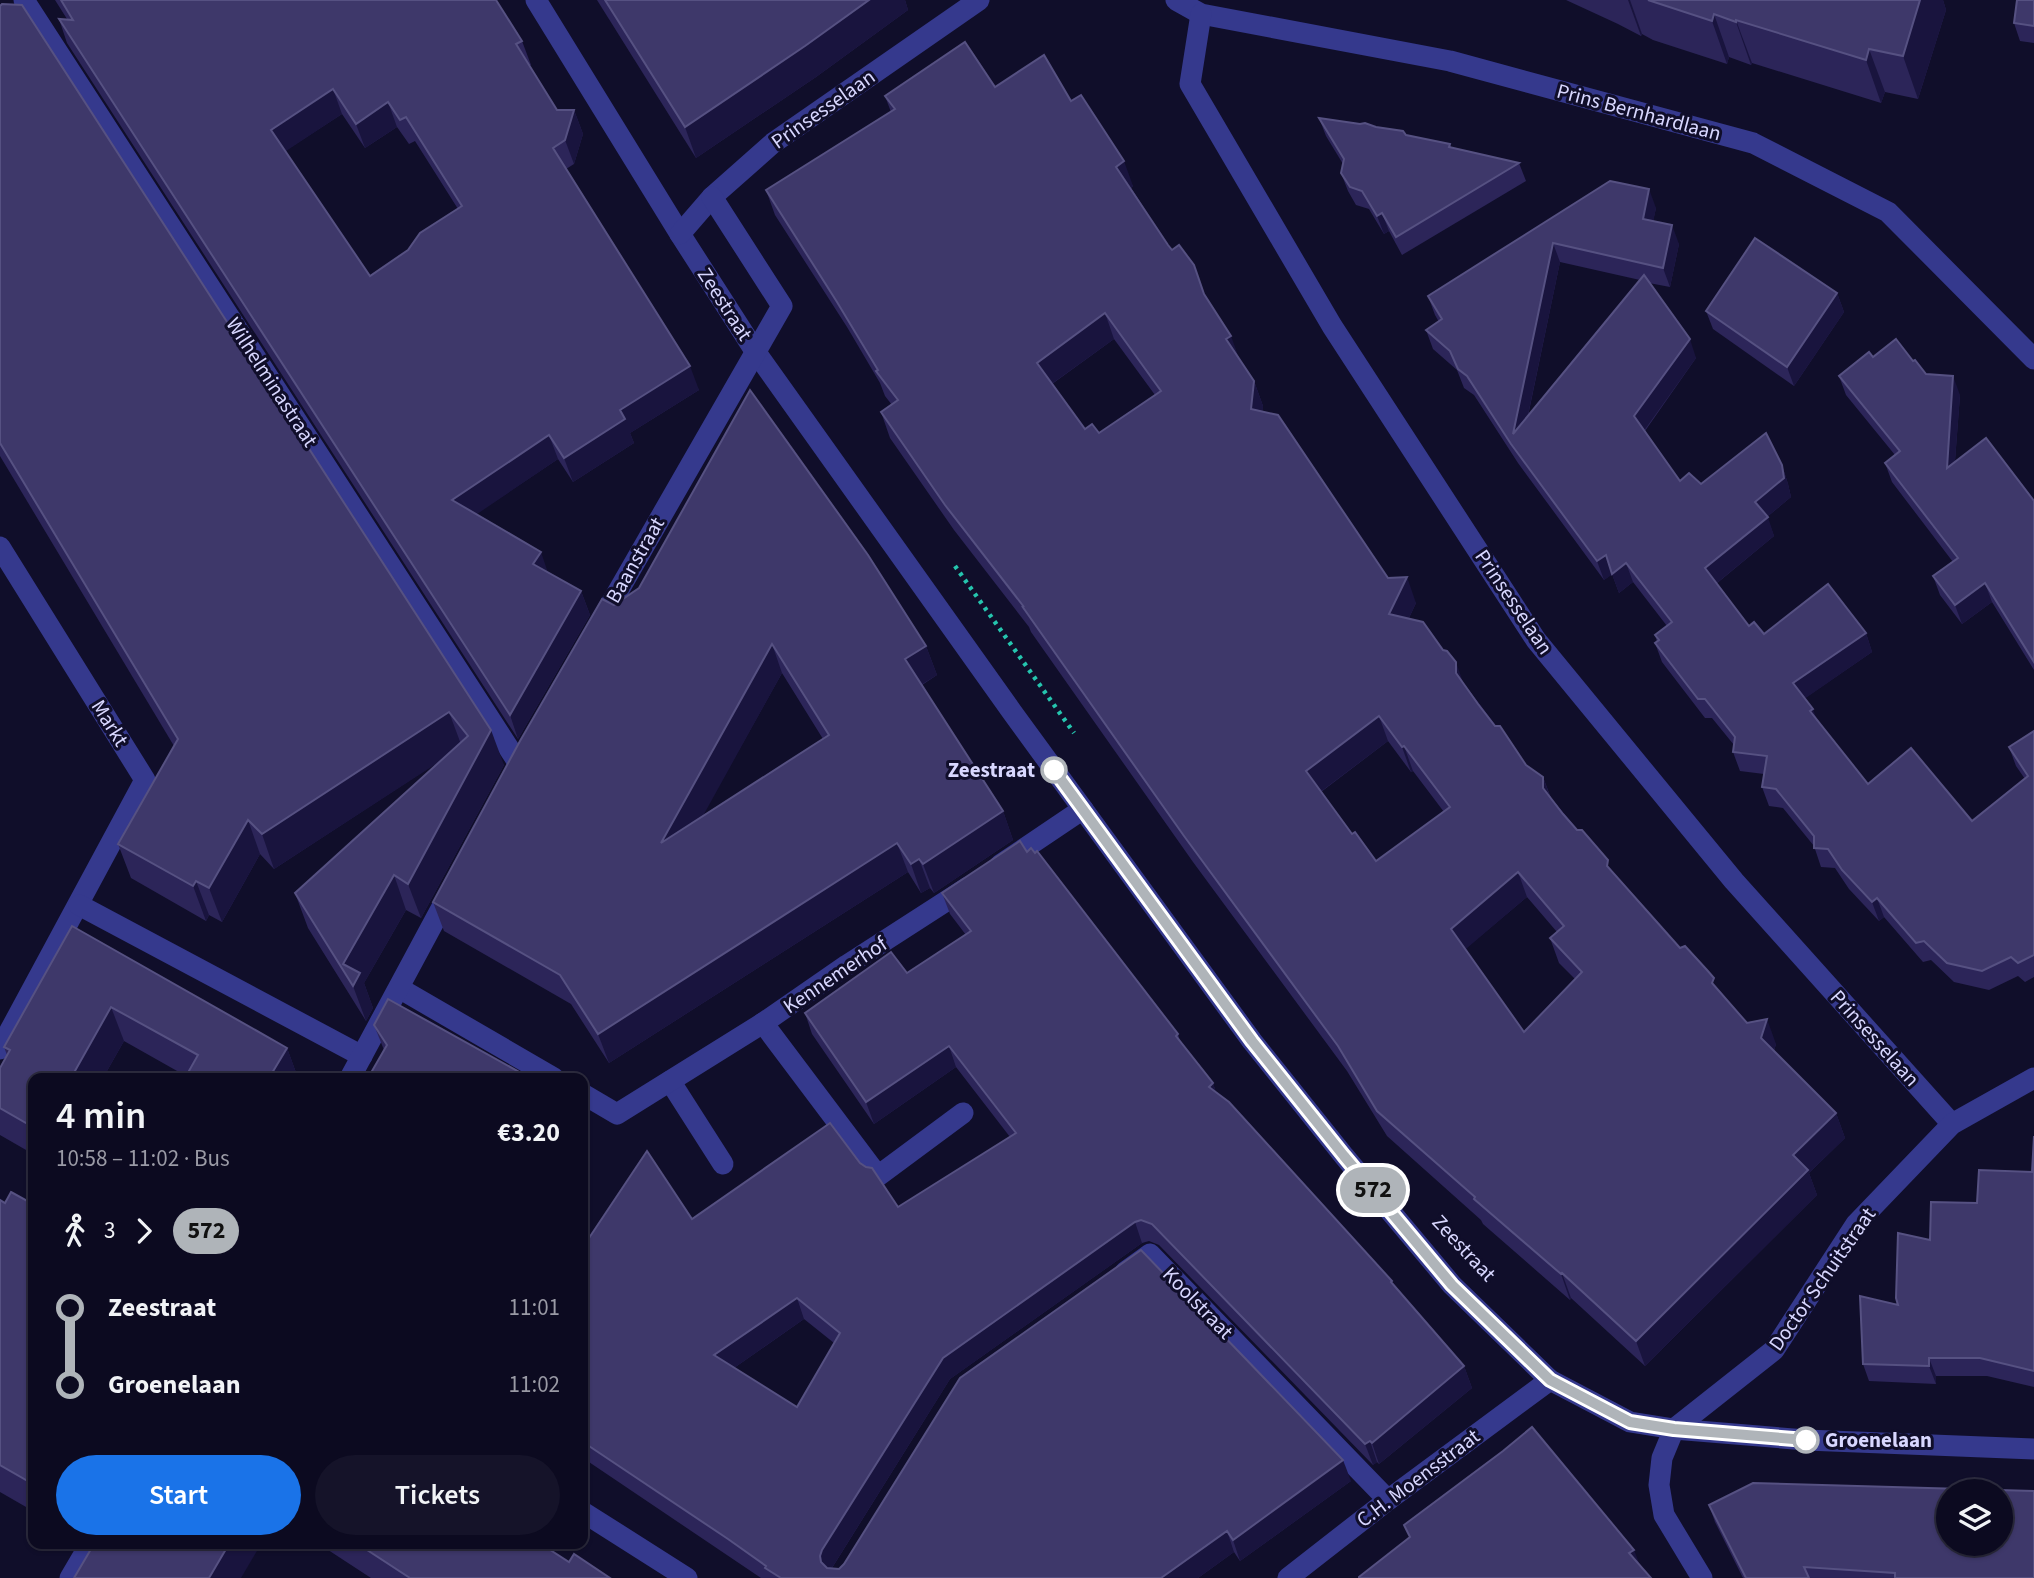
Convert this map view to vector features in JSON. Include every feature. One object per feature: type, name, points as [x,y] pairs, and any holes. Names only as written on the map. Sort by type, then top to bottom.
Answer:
[{"type":"street","name":"Zeestraat","points":[[536,0],[755,351],[1012,712],[1252,1041],[1452,1285],[1550,1380],[1630,1422],[1674,1429],[1806,1440],[2034,1449]]},
{"type":"street","name":"Prinsesselaan","points":[[680,234],[712,197],[773,143],[979,0]]},
{"type":"street","name":"Prins Bernhardlaan","points":[[1176,0],[1201,14],[1450,61],[1753,143],[1888,212],[2034,359]]},
{"type":"street","name":"Wilhelminastraat","points":[[15,3],[519,764]]},
{"type":"street","name":"Prinsesselaan","points":[[1201,14],[1190,84],[1332,326],[1536,640],[1734,881],[1952,1124]]},
{"type":"street","name":"Baanstraat","points":[[587,645],[782,306],[712,197]]},
{"type":"street","name":"Markt","points":[[0,547],[145,780],[0,1049]]},
{"type":"street","points":[[506,787],[533,740]]},
{"type":"street","name":"Kennemerhof","points":[[588,1097],[617,1114],[763,1023],[1083,809]]},
{"type":"street","points":[[353,1073],[462,870]]},
{"type":"street","points":[[79,905],[362,1056]]},
{"type":"street","points":[[399,988],[545,1073]]},
{"type":"street","points":[[763,1023],[878,1176],[963,1113]]},
{"type":"street","name":"Doctor Schuitstraat","points":[[1674,1429],[1774,1350],[1856,1224],[1952,1124],[2034,1078]]},
{"type":"street","points":[[670,1081],[723,1164]]},
{"type":"street","name":"Koolstraat","points":[[1105,1286],[1150,1254],[1388,1500]]},
{"type":"street","name":"C.H. Moensstraat","points":[[1288,1578],[1550,1380]]},
{"type":"street","points":[[1674,1429],[1662,1458],[1659,1485],[1664,1515],[1702,1578]]},
{"type":"street","points":[[588,1515],[687,1578]]},
{"type":"street","points":[[70,1578],[87,1549]]},
{"type":"path","points":[[953,564],[1080,741]]},
{"type":"building","points":[[61,0],[496,0],[522,41],[516,44],[557,110],[574,110],[565,140],[553,148],[690,366],[620,410],[625,419],[564,458],[549,435],[452,500],[541,552],[533,564],[581,591],[510,715],[59,19],[73,20]],"holes":[[[333,89],[356,124],[388,102],[400,120],[406,117],[462,206],[420,233],[408,250],[370,276],[271,130]]]},
{"type":"building","points":[[605,0],[869,0],[685,127]]},
{"type":"building","points":[[1648,0],[1920,0],[1903,56],[1869,49],[1866,60],[1736,20],[1714,14],[1712,21]]},
{"type":"building","points":[[2017,0],[2034,0],[2034,26],[2014,23]]},
{"type":"building","points":[[2,4],[22,5],[491,730],[408,884],[394,875],[343,964],[360,973],[353,986],[295,893],[468,736],[449,712],[262,834],[248,820],[209,888],[196,881],[193,886],[118,844],[178,739],[0,443]]},
{"type":"building","points":[[965,42],[995,87],[1044,55],[1071,101],[1081,95],[1124,161],[1116,167],[1168,245],[1172,250],[1179,245],[1194,265],[1204,294],[1231,336],[1226,339],[1254,381],[1251,409],[1278,415],[1388,578],[1407,577],[1389,614],[1423,622],[1443,650],[1456,662],[1456,673],[1495,726],[1500,726],[1526,765],[1543,777],[1543,788],[1563,814],[1577,830],[1582,830],[1608,860],[1607,866],[1680,948],[1685,946],[1707,970],[1714,978],[1712,983],[1747,1023],[1767,1019],[1761,1038],[1836,1113],[1793,1155],[1808,1170],[1636,1341],[1377,1111],[1338,1046],[1184,836],[1022,606],[1024,607],[945,505],[881,412],[898,400],[876,371],[878,370],[837,302],[766,190],[895,109],[885,96]],"holes":[[[1105,313],[1161,391],[1099,433],[1092,424],[1085,429],[1037,363]],[[1379,716],[1450,807],[1376,861],[1355,832],[1352,834],[1306,771]],[[1518,872],[1564,926],[1550,938],[1582,972],[1524,1032],[1451,929]]]},
{"type":"building","points":[[1319,118],[1403,131],[1406,135],[1450,144],[1449,147],[1519,163],[1396,237],[1382,213],[1377,216],[1362,191],[1350,187],[1341,173],[1344,159]]},
{"type":"building","points":[[1610,181],[1649,189],[1643,219],[1672,225],[1663,268],[1553,243],[1513,434],[1644,275],[1690,339],[1634,416],[1680,481],[1689,473],[1701,484],[1766,433],[1782,465],[1784,478],[1755,502],[1768,517],[1705,568],[1749,626],[1754,622],[1764,634],[1828,584],[1866,633],[1793,683],[1813,709],[1810,711],[1868,784],[1911,748],[1972,821],[2028,776],[2009,747],[2034,731],[2034,955],[2018,963],[2011,957],[1982,971],[1947,963],[1924,941],[1916,943],[1877,898],[1872,902],[1842,870],[1828,849],[1814,848],[1814,836],[1776,789],[1762,787],[1767,756],[1733,752],[1735,737],[1705,699],[1698,699],[1655,643],[1659,640],[1655,635],[1672,622],[1626,563],[1612,574],[1606,555],[1597,561],[1511,444],[1467,376],[1458,369],[1450,351],[1426,330],[1442,319],[1428,296]]},
{"type":"building","points":[[1755,238],[1837,293],[1787,367],[1706,311]]},
{"type":"building","points":[[1896,339],[1926,374],[1953,376],[1947,468],[1986,438],[2034,501],[2034,662],[1985,583],[1955,605],[1933,576],[1958,558],[1885,463],[1900,451],[1839,376],[1869,352],[1873,357]]},
{"type":"building","points":[[750,390],[868,555],[926,646],[905,659],[1003,811],[923,864],[919,859],[911,864],[897,843],[598,1034],[560,975],[433,902],[520,741],[602,599],[614,605],[639,588]],"holes":[[[772,644],[829,735],[661,843]]]},
{"type":"building","points":[[1020,841],[1027,852],[1031,848],[1035,853],[1037,851],[1178,1034],[1176,1036],[1213,1083],[1209,1087],[1229,1102],[1392,1281],[1464,1366],[1372,1443],[1370,1441],[1365,1444],[1152,1224],[1141,1220],[943,1358],[822,1550],[821,1562],[827,1568],[839,1569],[844,1564],[960,1378],[1141,1250],[1343,1460],[1233,1540],[1227,1531],[1161,1578],[781,1578],[728,1539],[588,1445],[588,1240],[647,1151],[692,1219],[830,1123],[860,1163],[872,1168],[898,1207],[1016,1133],[949,1046],[866,1102],[805,1013],[891,952],[907,973],[971,931],[942,893]],"holes":[[[797,1298],[840,1333],[797,1407],[714,1355]]]},
{"type":"building","points":[[72,926],[287,1048],[272,1073],[188,1073],[198,1055],[111,1007],[74,1073],[28,1073],[28,1124],[0,1108],[0,1068],[10,1050],[4,1047]]},
{"type":"building","points":[[388,999],[521,1073],[371,1073],[387,1045],[374,1025]]},
{"type":"building","points":[[2034,1136],[2034,1371],[1980,1358],[1929,1358],[1929,1366],[1863,1364],[1860,1296],[1898,1305],[1898,1233],[1930,1240],[1931,1202],[1977,1203],[1979,1170],[2032,1172]]},
{"type":"building","points":[[11,1192],[28,1201],[28,1481],[0,1465],[0,1200],[5,1203]]},
{"type":"building","points":[[1532,1427],[1634,1550],[1629,1553],[1651,1578],[1359,1578],[1410,1537],[1404,1525]]},
{"type":"building","points":[[1753,1483],[1936,1488],[1936,1556],[2013,1556],[2013,1490],[2034,1491],[2034,1578],[1895,1578],[1895,1573],[1804,1567],[1809,1578],[1746,1578],[1709,1505]]},
{"type":"building","points":[[91,1549],[226,1549],[209,1578],[74,1578]]},
{"type":"building","points":[[366,1549],[549,1549],[569,1562],[574,1554],[610,1578],[410,1578]]},
{"type":"bus line","name":"572","points":[[1054,770],[1252,1041],[1344,1156],[1452,1285],[1550,1380],[1630,1422],[1674,1429],[1806,1440]]},
{"type":"place","name":"Zeestraat","points":[[1054,770]]},
{"type":"place","name":"Groenelaan","points":[[1806,1440]]}]
